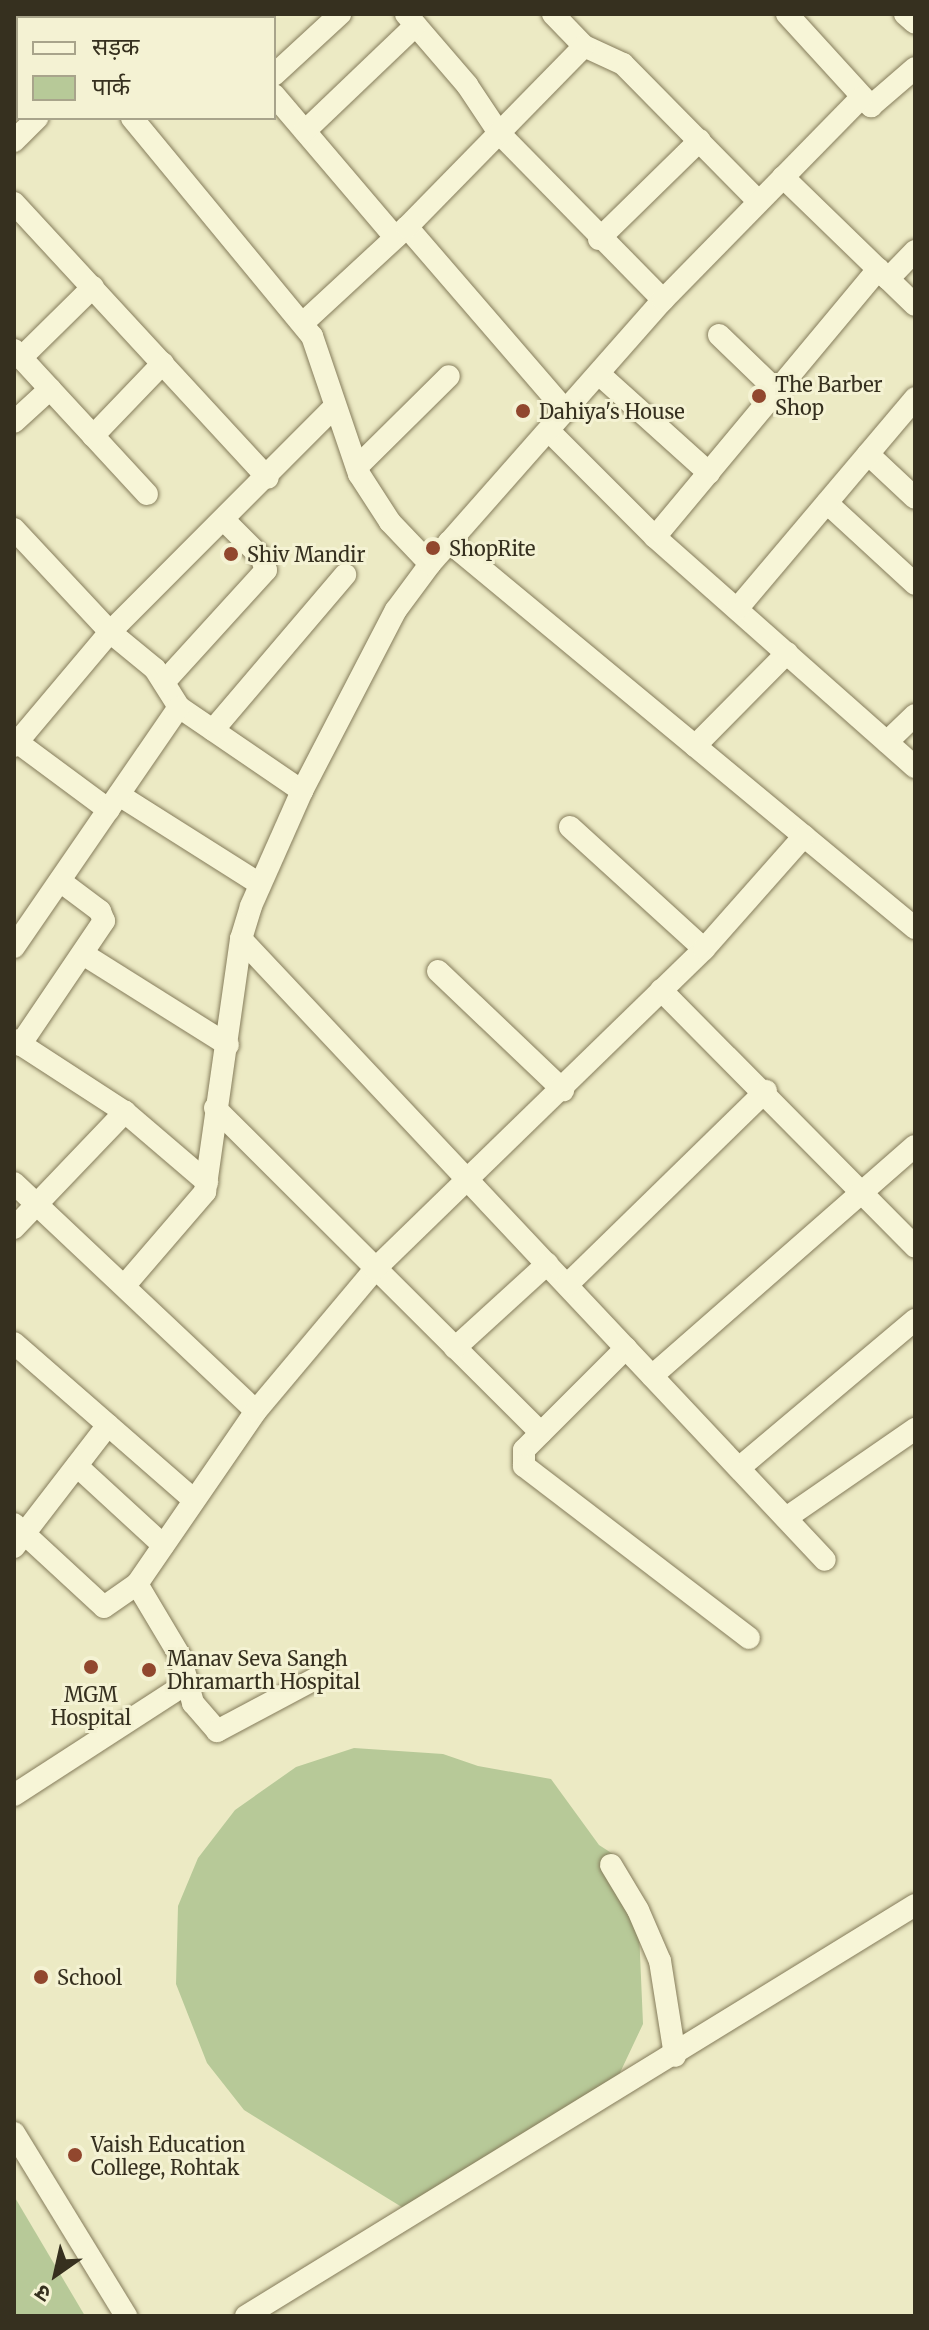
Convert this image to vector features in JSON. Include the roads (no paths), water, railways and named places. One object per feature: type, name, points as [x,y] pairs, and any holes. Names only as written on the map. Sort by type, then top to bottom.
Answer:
[{"type":"street","points":[[276,73],[340,14]]},
{"type":"street","points":[[553,14],[584,46],[618,60],[757,200]]},
{"type":"street","points":[[787,14],[861,98],[875,106],[915,68]]},
{"type":"street","points":[[905,14],[915,23]]},
{"type":"street","points":[[305,131],[411,20],[499,133],[599,239],[663,300]]},
{"type":"street","points":[[303,323],[401,232],[584,46]]},
{"type":"street","points":[[276,97],[566,411]]},
{"type":"street","points":[[125,1285],[198,1204],[207,1182],[241,939],[260,884],[302,791],[396,610],[430,564],[663,300],[757,200],[861,98]]},
{"type":"street","points":[[14,141],[35,120]]},
{"type":"street","points":[[134,120],[303,323],[322,360],[333,408],[357,467],[390,522],[430,564]]},
{"type":"street","points":[[599,239],[700,140]]},
{"type":"street","points":[[783,177],[915,305]]},
{"type":"street","points":[[14,203],[268,478]]},
{"type":"street","points":[[655,537],[777,391],[883,274],[915,251]]},
{"type":"street","points":[[93,287],[18,354],[147,494]]},
{"type":"street","points":[[719,335],[777,391]]},
{"type":"street","points":[[93,436],[163,363]]},
{"type":"street","points":[[599,374],[709,473]]},
{"type":"street","points":[[357,467],[449,376]]},
{"type":"street","points":[[14,422],[50,389]]},
{"type":"street","points":[[737,609],[915,398]]},
{"type":"street","points":[[260,884],[16,744],[110,632],[268,478],[333,408]]},
{"type":"street","points":[[549,431],[655,537],[915,767]]},
{"type":"street","points":[[868,454],[915,498]]},
{"type":"street","points":[[827,503],[915,584]]},
{"type":"street","points":[[165,681],[266,570],[261,557],[224,520]]},
{"type":"street","points":[[14,529],[110,632],[165,681],[179,707],[302,791]]},
{"type":"street","points":[[449,542],[804,836],[912,920]]},
{"type":"street","points":[[213,730],[345,575]]},
{"type":"street","points":[[695,746],[787,653]]},
{"type":"street","points":[[16,941],[179,707]]},
{"type":"street","points":[[887,742],[915,715]]},
{"type":"street","points":[[570,827],[704,949]]},
{"type":"street","points":[[108,1425],[18,1535],[104,1607],[137,1584],[256,1411],[375,1269],[563,1090],[704,949],[804,836]]},
{"type":"street","points":[[60,881],[104,917],[83,954],[17,1042],[125,1112],[207,1182]]},
{"type":"street","points":[[241,939],[825,1560]]},
{"type":"street","points":[[83,954],[228,1045]]},
{"type":"street","points":[[438,971],[563,1090]]},
{"type":"street","points":[[661,990],[766,1091],[915,1247]]},
{"type":"street","points":[[567,1285],[766,1091]]},
{"type":"street","points":[[215,1108],[541,1433]]},
{"type":"street","points":[[14,1228],[125,1112]]},
{"type":"street","points":[[652,1376],[915,1146]]},
{"type":"street","points":[[14,1183],[256,1411]]},
{"type":"street","points":[[455,1348],[547,1264]]},
{"type":"street","points":[[739,1468],[915,1320]]},
{"type":"street","points":[[14,1343],[194,1500]]},
{"type":"street","points":[[626,1348],[521,1456],[529,1473],[749,1638]]},
{"type":"street","points":[[786,1518],[915,1429]]},
{"type":"street","points":[[77,1466],[163,1545]]},
{"type":"street","points":[[137,1584],[189,1682],[205,1722],[222,1731],[326,1673]]},
{"type":"street","points":[[14,1795],[189,1682]]},
{"type":"street","points":[[611,1865],[638,1910],[660,1961],[675,2056]]},
{"type":"street","points":[[246,2316],[675,2056],[915,1905]]},
{"type":"street","points":[[16,2143],[126,2316]]},
{"type":"place","name":"The Barber Shop","points":[[759,396]]},
{"type":"place","name":"Dahiya's House","points":[[523,411]]},
{"type":"place","name":"ShopRite","points":[[433,548]]},
{"type":"place","name":"Shiv Mandir","points":[[231,554]]},
{"type":"place","name":"MGM Hospital","points":[[91,1667]]},
{"type":"place","name":"Manav Seva Sangh Dhramarth Hospital","points":[[149,1670]]},
{"type":"place","name":"School","points":[[41,1977]]},
{"type":"place","name":"Vaish Education College, Rohtak","points":[[75,2155]]}]
